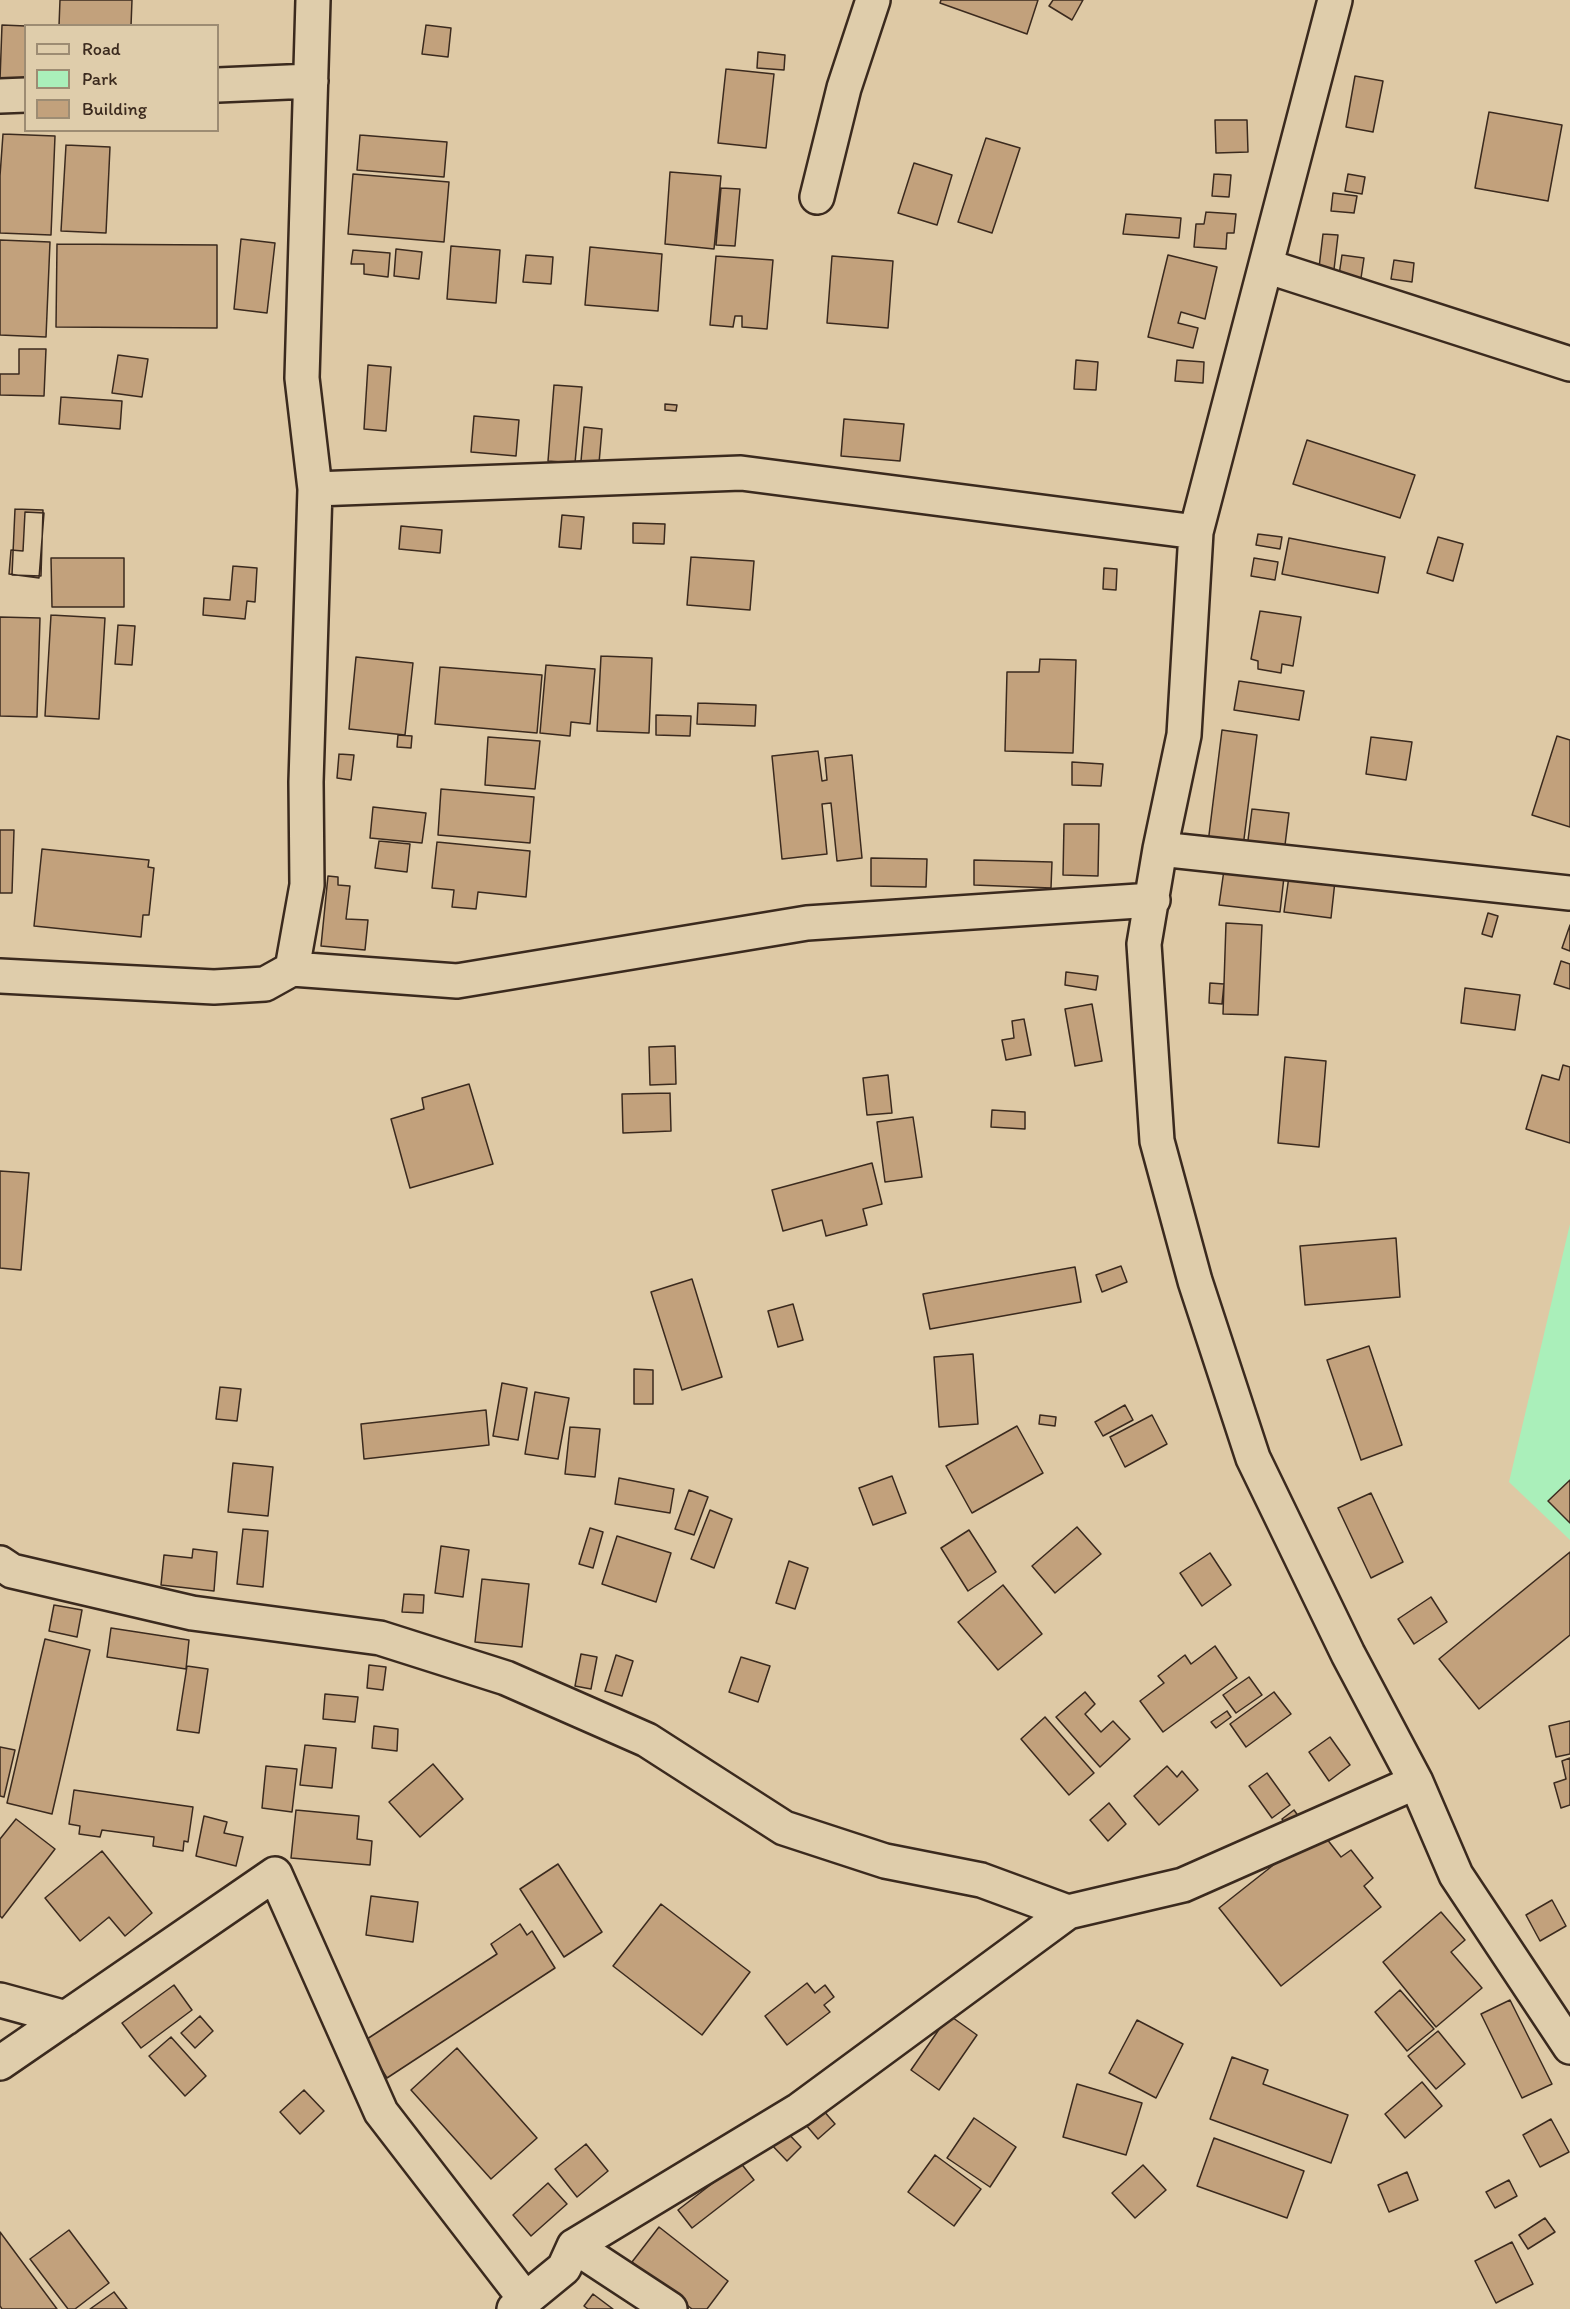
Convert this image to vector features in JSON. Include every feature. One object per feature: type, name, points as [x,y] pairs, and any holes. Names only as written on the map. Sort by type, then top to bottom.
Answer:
[{"type":"street","points":[[292,969],[307,885],[306,782],[315,489],[302,378],[313,0]]},
{"type":"street","points":[[817,197],[844,88],[873,0]]},
{"type":"street","points":[[1335,0],[1196,532],[1184,735],[1160,849],[1144,945],[1157,1141],[1195,1281],[1253,1458],[1348,1654],[1416,1782],[1456,1875],[1570,2047]]},
{"type":"street","points":[[219,86],[310,81]]},
{"type":"street","points":[[0,96],[24,95]]},
{"type":"street","points":[[1266,266],[1570,364]]},
{"type":"street","points":[[315,489],[741,474],[1196,532]]},
{"type":"street","points":[[1160,849],[1570,893]]},
{"type":"street","points":[[0,976],[214,987],[265,984],[292,969],[457,981],[807,922],[1153,900]]},
{"type":"street","points":[[0,1563],[12,1571],[192,1613],[380,1638],[506,1678],[647,1740],[784,1828],[885,1861],[981,1880],[1068,1912]]},
{"type":"street","points":[[0,2063],[275,1874],[381,2112],[520,2304],[564,2268],[574,2246],[799,2110],[1068,1912],[1183,1885],[1416,1782]]},
{"type":"street","points":[[0,2000],[66,2018]]},
{"type":"street","points":[[574,2246],[670,2309]]},
{"type":"green space","points":[[1570,1224],[1570,1540],[1509,1482]]},
{"type":"building","points":[[60,0],[132,0],[131,24],[59,24]]},
{"type":"building","points":[[941,0],[1038,0],[1027,34],[940,3]]},
{"type":"building","points":[[1053,0],[1083,0],[1072,20],[1049,6]]},
{"type":"building","points":[[2,25],[24,26],[24,82],[0,80]]},
{"type":"building","points":[[426,25],[451,28],[448,57],[422,54]]},
{"type":"building","points":[[758,52],[785,55],[784,70],[757,68]]},
{"type":"building","points":[[726,69],[774,74],[766,148],[718,143]]},
{"type":"building","points":[[1355,76],[1383,81],[1373,132],[1346,127]]},
{"type":"building","points":[[1489,112],[1562,125],[1548,201],[1475,188]]},
{"type":"building","points":[[1215,120],[1247,120],[1248,152],[1216,153]]},
{"type":"building","points":[[3,134],[55,136],[51,235],[0,233]]},
{"type":"building","points":[[360,135],[447,142],[444,177],[357,170]]},
{"type":"building","points":[[986,138],[1020,148],[992,233],[958,222]]},
{"type":"building","points":[[66,145],[110,147],[106,233],[61,231]]},
{"type":"building","points":[[914,163],[952,175],[937,225],[898,213]]},
{"type":"building","points":[[670,172],[721,176],[714,249],[665,244]]},
{"type":"building","points":[[353,174],[449,182],[444,242],[348,234]]},
{"type":"building","points":[[1214,174],[1231,175],[1229,197],[1212,196]]},
{"type":"building","points":[[1348,174],[1365,177],[1362,194],[1345,191]]},
{"type":"building","points":[[721,188],[740,189],[735,246],[716,245]]},
{"type":"building","points":[[1333,193],[1357,196],[1354,213],[1331,211]]},
{"type":"building","points":[[1206,212],[1236,214],[1234,233],[1227,233],[1226,249],[1194,247],[1196,224],[1204,224]]},
{"type":"building","points":[[1126,214],[1181,218],[1179,238],[1123,234]]},
{"type":"building","points":[[1323,234],[1338,235],[1333,278],[1318,276]]},
{"type":"building","points":[[241,239],[275,243],[267,313],[234,309]]},
{"type":"building","points":[[0,240],[50,242],[46,337],[0,335]]},
{"type":"building","points":[[57,244],[217,245],[217,328],[56,327]]},
{"type":"building","points":[[451,246],[500,250],[496,303],[447,299]]},
{"type":"building","points":[[590,247],[662,254],[658,311],[585,305]]},
{"type":"building","points":[[396,249],[422,252],[419,279],[394,276]]},
{"type":"building","points":[[353,250],[390,253],[388,277],[364,274],[364,264],[351,264]]},
{"type":"building","points":[[526,255],[553,257],[551,284],[523,282]]},
{"type":"building","points":[[1168,255],[1217,267],[1205,319],[1181,312],[1178,323],[1198,328],[1193,348],[1148,337]]},
{"type":"building","points":[[1342,255],[1364,258],[1361,278],[1339,275]]},
{"type":"building","points":[[716,256],[773,260],[767,329],[742,327],[742,316],[735,316],[733,327],[710,325]]},
{"type":"building","points":[[832,256],[893,261],[888,328],[827,323]]},
{"type":"building","points":[[1394,260],[1414,263],[1412,282],[1391,279]]},
{"type":"building","points":[[19,349],[46,349],[44,396],[0,395],[0,374],[19,374]]},
{"type":"building","points":[[118,355],[148,359],[142,397],[112,393]]},
{"type":"building","points":[[1076,360],[1098,362],[1096,390],[1074,389]]},
{"type":"building","points":[[1177,360],[1204,362],[1203,383],[1175,381]]},
{"type":"building","points":[[368,365],[391,367],[386,431],[364,429]]},
{"type":"building","points":[[554,385],[582,387],[575,463],[548,461]]},
{"type":"building","points":[[61,397],[122,401],[120,429],[59,424]]},
{"type":"building","points":[[665,404],[677,405],[676,411],[665,410]]},
{"type":"building","points":[[474,416],[519,420],[516,456],[471,452]]},
{"type":"building","points":[[844,419],[904,424],[900,461],[841,456]]},
{"type":"building","points":[[584,427],[602,429],[599,463],[581,461]]},
{"type":"building","points":[[1307,440],[1415,475],[1400,518],[1293,484]]},
{"type":"building","points":[[15,509],[43,510],[41,576],[12,575]]},
{"type":"building","points":[[25,512],[44,513],[39,578],[9,574],[11,550],[23,551]]},
{"type":"building","points":[[562,515],[584,517],[581,549],[559,547]]},
{"type":"building","points":[[633,523],[665,524],[664,544],[633,543]]},
{"type":"building","points":[[401,526],[442,530],[440,553],[399,549]]},
{"type":"building","points":[[1258,534],[1282,537],[1280,549],[1256,545]]},
{"type":"building","points":[[1438,537],[1463,544],[1453,581],[1427,573]]},
{"type":"building","points":[[1289,538],[1385,557],[1378,593],[1282,574]]},
{"type":"building","points":[[691,557],[754,561],[750,610],[687,605]]},
{"type":"building","points":[[51,558],[124,558],[124,607],[52,607]]},
{"type":"building","points":[[1254,558],[1278,562],[1275,580],[1251,576]]},
{"type":"building","points":[[233,566],[257,568],[255,602],[247,601],[245,619],[203,615],[204,598],[230,600]]},
{"type":"building","points":[[1104,568],[1117,569],[1116,590],[1103,589]]},
{"type":"building","points":[[1260,611],[1301,617],[1293,666],[1282,664],[1281,673],[1258,669],[1258,661],[1251,659]]},
{"type":"building","points":[[51,615],[105,618],[99,719],[45,716]]},
{"type":"building","points":[[0,617],[40,618],[37,717],[0,716]]},
{"type":"building","points":[[118,625],[135,626],[132,665],[115,664]]},
{"type":"building","points":[[601,656],[652,658],[649,733],[597,731]]},
{"type":"building","points":[[356,657],[413,663],[405,735],[349,729]]},
{"type":"building","points":[[1040,659],[1076,660],[1073,753],[1005,751],[1007,672],[1039,672]]},
{"type":"building","points":[[546,665],[595,669],[590,724],[571,722],[570,736],[540,733]]},
{"type":"building","points":[[440,667],[542,675],[537,733],[435,724]]},
{"type":"building","points":[[1239,681],[1304,691],[1299,720],[1234,710]]},
{"type":"building","points":[[698,703],[756,705],[755,726],[697,724]]},
{"type":"building","points":[[656,715],[691,716],[690,736],[656,735]]},
{"type":"building","points":[[1222,730],[1257,735],[1243,847],[1208,843]]},
{"type":"building","points":[[398,735],[412,736],[411,748],[397,747]]},
{"type":"building","points":[[1557,736],[1570,740],[1570,827],[1532,815]]},
{"type":"building","points":[[488,737],[540,741],[535,789],[485,785]]},
{"type":"building","points":[[1371,737],[1412,742],[1406,780],[1366,774]]},
{"type":"building","points":[[818,751],[822,781],[827,780],[825,758],[852,755],[862,858],[837,861],[831,803],[822,804],[827,854],[782,859],[772,756]]},
{"type":"building","points":[[339,754],[354,755],[351,780],[337,778]]},
{"type":"building","points":[[1072,762],[1103,764],[1101,786],[1072,785]]},
{"type":"building","points":[[441,789],[534,797],[530,843],[438,835]]},
{"type":"building","points":[[373,807],[426,813],[422,843],[370,838]]},
{"type":"building","points":[[1252,809],[1289,813],[1284,853],[1247,848]]},
{"type":"building","points":[[1064,824],[1099,824],[1098,876],[1063,875]]},
{"type":"building","points":[[0,830],[14,830],[12,893],[0,893]]},
{"type":"building","points":[[379,841],[410,844],[407,872],[375,868]]},
{"type":"building","points":[[437,842],[530,851],[526,897],[478,892],[476,909],[452,907],[454,890],[432,888]]},
{"type":"building","points":[[42,849],[149,860],[148,867],[154,868],[149,915],[143,915],[141,937],[34,926]]},
{"type":"building","points":[[871,858],[927,859],[926,887],[871,886]]},
{"type":"building","points":[[974,860],[1052,862],[1051,888],[974,885]]},
{"type":"building","points":[[1224,870],[1284,877],[1280,912],[1219,905]]},
{"type":"building","points":[[328,876],[338,877],[338,885],[350,886],[346,919],[368,920],[365,950],[321,946]]},
{"type":"building","points":[[1289,876],[1335,881],[1331,918],[1284,912]]},
{"type":"building","points":[[1488,913],[1498,916],[1492,937],[1482,934]]},
{"type":"building","points":[[1226,923],[1262,925],[1258,1015],[1223,1014]]},
{"type":"building","points":[[1570,925],[1570,951],[1562,948]]},
{"type":"building","points":[[1561,961],[1570,964],[1570,989],[1554,984]]},
{"type":"building","points":[[1066,972],[1098,976],[1096,990],[1065,985]]},
{"type":"building","points":[[1210,983],[1224,984],[1222,1004],[1209,1003]]},
{"type":"building","points":[[1465,988],[1520,995],[1515,1030],[1461,1023]]},
{"type":"building","points":[[1092,1004],[1102,1061],[1075,1066],[1065,1009]]},
{"type":"building","points":[[1024,1019],[1031,1055],[1006,1060],[1002,1040],[1014,1038],[1012,1021]]},
{"type":"building","points":[[675,1046],[676,1084],[650,1085],[649,1047]]},
{"type":"building","points":[[1285,1057],[1326,1061],[1319,1147],[1278,1143]]},
{"type":"building","points":[[1563,1065],[1570,1067],[1570,1143],[1526,1129],[1542,1075],[1559,1080]]},
{"type":"building","points":[[888,1075],[892,1113],[867,1115],[863,1078]]},
{"type":"building","points":[[469,1084],[493,1164],[410,1188],[391,1119],[424,1109],[422,1098]]},
{"type":"building","points":[[670,1093],[671,1131],[623,1133],[622,1094]]},
{"type":"building","points":[[992,1110],[1025,1112],[1025,1129],[991,1127]]},
{"type":"building","points":[[913,1117],[922,1177],[885,1182],[877,1122]]},
{"type":"building","points":[[872,1163],[882,1204],[863,1209],[867,1225],[826,1236],[822,1220],[783,1231],[772,1190]]},
{"type":"building","points":[[0,1171],[29,1173],[21,1270],[0,1268]]},
{"type":"building","points":[[1396,1238],[1400,1297],[1305,1305],[1300,1246]]},
{"type":"building","points":[[1121,1266],[1127,1282],[1102,1292],[1096,1275]]},
{"type":"building","points":[[1075,1267],[1081,1302],[930,1329],[923,1294]]},
{"type":"building","points":[[692,1279],[722,1377],[682,1390],[651,1292]]},
{"type":"building","points":[[793,1304],[803,1340],[778,1347],[768,1311]]},
{"type":"building","points":[[1369,1346],[1402,1445],[1361,1460],[1327,1360]]},
{"type":"building","points":[[973,1354],[978,1424],[939,1427],[934,1357]]},
{"type":"building","points":[[634,1369],[653,1370],[653,1404],[634,1404]]},
{"type":"building","points":[[502,1383],[527,1388],[518,1440],[493,1436]]},
{"type":"building","points":[[220,1387],[241,1389],[237,1421],[216,1419]]},
{"type":"building","points":[[535,1392],[569,1398],[558,1459],[525,1454]]},
{"type":"building","points":[[1125,1405],[1133,1420],[1103,1436],[1095,1422]]},
{"type":"building","points":[[486,1410],[489,1445],[364,1459],[361,1424]]},
{"type":"building","points":[[1040,1415],[1056,1417],[1055,1426],[1039,1424]]},
{"type":"building","points":[[1152,1415],[1167,1444],[1125,1467],[1110,1437]]},
{"type":"building","points":[[1017,1426],[1043,1473],[972,1513],[946,1466]]},
{"type":"building","points":[[570,1427],[600,1429],[595,1477],[565,1474]]},
{"type":"building","points":[[233,1463],[273,1467],[268,1516],[228,1512]]},
{"type":"building","points":[[892,1476],[906,1513],[873,1525],[859,1488]]},
{"type":"building","points":[[619,1478],[674,1489],[670,1513],[615,1504]]},
{"type":"building","points":[[1570,1480],[1570,1523],[1548,1501]]},
{"type":"building","points":[[689,1490],[708,1497],[694,1535],[675,1529]]},
{"type":"building","points":[[1371,1493],[1403,1562],[1371,1578],[1338,1508]]},
{"type":"building","points":[[710,1510],[732,1519],[714,1568],[691,1559]]},
{"type":"building","points":[[1077,1527],[1101,1554],[1055,1593],[1032,1566]]},
{"type":"building","points":[[590,1528],[603,1532],[593,1568],[579,1564]]},
{"type":"building","points":[[243,1529],[268,1531],[263,1587],[237,1584]]},
{"type":"building","points":[[969,1530],[996,1572],[968,1591],[941,1548]]},
{"type":"building","points":[[617,1536],[671,1553],[656,1602],[602,1584]]},
{"type":"building","points":[[441,1546],[469,1550],[463,1597],[435,1593]]},
{"type":"building","points":[[193,1549],[217,1552],[214,1591],[161,1585],[164,1555],[192,1558]]},
{"type":"building","points":[[1570,1552],[1570,1635],[1479,1709],[1439,1659]]},
{"type":"building","points":[[1210,1553],[1231,1585],[1202,1606],[1180,1573]]},
{"type":"building","points":[[789,1561],[808,1568],[795,1609],[776,1603]]},
{"type":"building","points":[[482,1579],[529,1584],[522,1647],[475,1642]]},
{"type":"building","points":[[1003,1585],[1042,1634],[998,1670],[958,1622]]},
{"type":"building","points":[[404,1594],[424,1595],[423,1613],[402,1612]]},
{"type":"building","points":[[1431,1597],[1447,1622],[1414,1644],[1398,1619]]},
{"type":"building","points":[[54,1605],[82,1610],[77,1637],[49,1631]]},
{"type":"building","points":[[111,1628],[189,1640],[186,1669],[107,1657]]},
{"type":"building","points":[[45,1639],[90,1650],[52,1814],[7,1803]]},
{"type":"building","points":[[1215,1646],[1237,1678],[1163,1732],[1140,1701],[1164,1683],[1158,1676],[1185,1655],[1191,1664]]},
{"type":"building","points":[[581,1654],[597,1657],[591,1689],[575,1686]]},
{"type":"building","points":[[616,1655],[633,1661],[622,1696],[605,1691]]},
{"type":"building","points":[[741,1657],[770,1666],[758,1702],[729,1692]]},
{"type":"building","points":[[369,1665],[386,1667],[383,1690],[367,1688]]},
{"type":"building","points":[[187,1666],[208,1669],[199,1733],[177,1730]]},
{"type":"building","points":[[1249,1677],[1262,1695],[1236,1713],[1223,1695]]},
{"type":"building","points":[[1085,1692],[1095,1704],[1085,1714],[1101,1732],[1113,1721],[1130,1739],[1100,1767],[1056,1717]]},
{"type":"building","points":[[1274,1692],[1291,1714],[1246,1747],[1230,1724]]},
{"type":"building","points":[[325,1694],[358,1697],[355,1722],[323,1719]]},
{"type":"building","points":[[1227,1711],[1231,1717],[1216,1728],[1211,1722]]},
{"type":"building","points":[[1045,1717],[1094,1773],[1069,1795],[1021,1739]]},
{"type":"building","points":[[1570,1721],[1570,1754],[1556,1757],[1549,1726]]},
{"type":"building","points":[[374,1726],[398,1729],[397,1751],[372,1748]]},
{"type":"building","points":[[1330,1737],[1350,1765],[1329,1781],[1309,1752]]},
{"type":"building","points":[[305,1745],[336,1748],[332,1788],[300,1785]]},
{"type":"building","points":[[0,1747],[15,1750],[4,1797],[0,1796]]},
{"type":"building","points":[[1570,1758],[1570,1805],[1561,1808],[1554,1783],[1566,1779],[1562,1761]]},
{"type":"building","points":[[433,1764],[463,1799],[420,1837],[389,1802]]},
{"type":"building","points":[[266,1766],[297,1769],[292,1812],[262,1808]]},
{"type":"building","points":[[1167,1766],[1177,1777],[1182,1771],[1198,1790],[1159,1825],[1134,1796]]},
{"type":"building","points":[[1267,1773],[1290,1805],[1272,1818],[1249,1786]]},
{"type":"building","points":[[74,1790],[193,1807],[188,1842],[184,1841],[183,1851],[153,1846],[154,1837],[102,1830],[100,1837],[79,1834],[80,1826],[69,1824]]},
{"type":"building","points":[[1109,1803],[1126,1824],[1108,1841],[1090,1820]]},
{"type":"building","points":[[296,1810],[359,1816],[357,1839],[372,1841],[370,1865],[291,1858]]},
{"type":"building","points":[[1294,1810],[1304,1824],[1292,1833],[1282,1819]]},
{"type":"building","points":[[204,1816],[227,1822],[224,1833],[243,1837],[236,1866],[196,1856]]},
{"type":"building","points":[[16,1819],[55,1849],[2,1918],[0,1916],[0,1839]]},
{"type":"building","points":[[1319,1829],[1341,1857],[1351,1850],[1373,1878],[1364,1886],[1381,1907],[1281,1986],[1219,1908]]},
{"type":"building","points":[[102,1851],[152,1913],[125,1936],[109,1917],[80,1941],[45,1898]]},
{"type":"building","points":[[558,1864],[602,1932],[564,1957],[520,1889]]},
{"type":"building","points":[[371,1896],[418,1902],[413,1942],[366,1935]]},
{"type":"building","points":[[1552,1900],[1566,1926],[1540,1941],[1526,1915]]},
{"type":"building","points":[[661,1904],[750,1972],[702,2035],[613,1966]]},
{"type":"building","points":[[1441,1912],[1465,1940],[1451,1952],[1482,1988],[1436,2027],[1383,1962]]},
{"type":"building","points":[[520,1924],[527,1935],[532,1931],[555,1968],[387,2078],[364,2041],[497,1954],[491,1944]]},
{"type":"building","points":[[807,1983],[815,1993],[825,1985],[834,1997],[824,2005],[830,2012],[787,2045],[765,2016]]},
{"type":"building","points":[[174,1985],[192,2010],[141,2048],[122,2023]]},
{"type":"building","points":[[1400,1990],[1434,2029],[1407,2051],[1375,2012]]},
{"type":"building","points":[[1510,2000],[1552,2084],[1522,2098],[1481,2014]]},
{"type":"building","points":[[949,2015],[977,2035],[939,2090],[911,2070]]},
{"type":"building","points":[[200,2016],[213,2031],[195,2048],[181,2033]]},
{"type":"building","points":[[1137,2020],[1183,2044],[1156,2098],[1109,2073]]},
{"type":"building","points":[[1438,2031],[1465,2064],[1436,2089],[1408,2056]]},
{"type":"building","points":[[171,2037],[206,2076],[185,2096],[149,2056]]},
{"type":"building","points":[[457,2048],[537,2138],[491,2179],[411,2090]]},
{"type":"building","points":[[1232,2057],[1268,2070],[1263,2084],[1348,2115],[1331,2163],[1210,2119]]},
{"type":"building","points":[[1422,2082],[1442,2106],[1405,2138],[1385,2114]]},
{"type":"building","points":[[1077,2084],[1142,2103],[1126,2155],[1063,2137]]},
{"type":"building","points":[[304,2090],[324,2111],[300,2134],[280,2112]]},
{"type":"building","points":[[817,2103],[835,2124],[818,2139],[800,2118]]},
{"type":"building","points":[[974,2118],[1016,2147],[990,2187],[947,2158]]},
{"type":"building","points":[[1551,2119],[1569,2152],[1540,2167],[1523,2135]]},
{"type":"building","points":[[782,2127],[801,2147],[787,2161],[768,2141]]},
{"type":"building","points":[[1214,2138],[1304,2171],[1287,2218],[1197,2186]]},
{"type":"building","points":[[586,2144],[608,2171],[577,2197],[555,2169]]},
{"type":"building","points":[[935,2155],[981,2189],[954,2226],[908,2192]]},
{"type":"building","points":[[740,2162],[754,2180],[692,2228],[678,2210]]},
{"type":"building","points":[[1143,2165],[1166,2190],[1135,2218],[1112,2193]]},
{"type":"building","points":[[1407,2172],[1418,2200],[1389,2212],[1378,2185]]},
{"type":"building","points":[[1509,2180],[1517,2196],[1495,2208],[1486,2192]]},
{"type":"building","points":[[548,2183],[567,2204],[531,2236],[513,2215]]},
{"type":"building","points":[[1545,2218],[1555,2232],[1528,2249],[1519,2235]]},
{"type":"building","points":[[659,2227],[728,2281],[707,2309],[692,2309],[632,2262]]},
{"type":"building","points":[[69,2230],[109,2283],[75,2309],[68,2309],[30,2259]]},
{"type":"building","points":[[0,2232],[57,2309],[2,2309],[0,2306]]},
{"type":"building","points":[[1512,2242],[1533,2284],[1496,2303],[1475,2261]]},
{"type":"building","points":[[114,2292],[127,2309],[90,2309]]},
{"type":"building","points":[[593,2294],[613,2309],[588,2309],[584,2306]]}]
